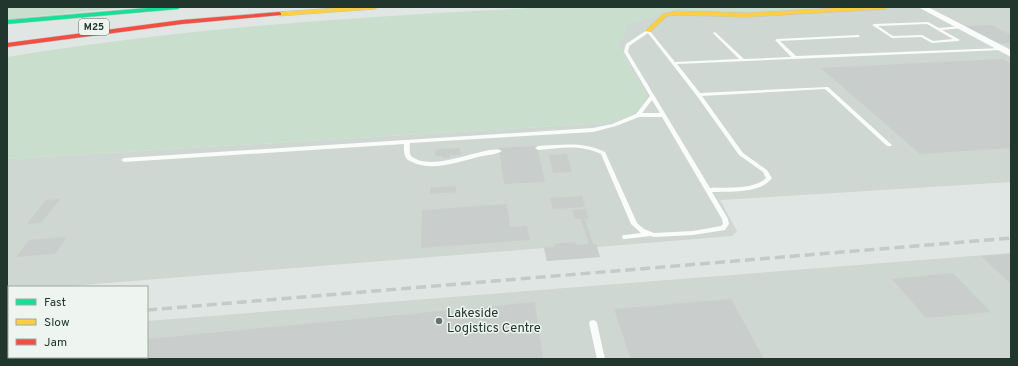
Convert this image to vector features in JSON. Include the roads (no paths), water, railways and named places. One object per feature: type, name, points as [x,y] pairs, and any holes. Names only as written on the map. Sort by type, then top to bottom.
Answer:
[{"type":"main road","points":[[7,22],[178,7]]},
{"type":"main road","name":"M25","points":[[7,36],[149,22],[182,22],[375,7]]},
{"type":"main road","points":[[648,30],[665,15],[677,13],[746,15],[885,7]]},
{"type":"main road","name":"M25","points":[[7,30],[196,11]]},
{"type":"main road","points":[[7,45],[182,22]]},
{"type":"street","points":[[922,7],[1008,51]]},
{"type":"lane","points":[[938,29],[958,40],[932,42],[922,36],[892,37],[874,25],[928,23],[938,29],[961,27]]},
{"type":"lane","points":[[625,237],[693,233],[723,228],[726,224],[725,219],[709,190],[662,115],[625,48],[627,44],[648,30],[699,95],[741,154],[765,171],[769,178],[764,184],[755,187],[709,190]]},
{"type":"lane","points":[[715,33],[744,60]]},
{"type":"lane","points":[[795,58],[777,40],[858,36]]},
{"type":"lane","points":[[674,63],[1008,51]]},
{"type":"lane","points":[[699,95],[826,88],[889,145]]},
{"type":"lane","points":[[638,115],[652,97]]},
{"type":"lane","points":[[124,160],[593,130],[614,125],[638,115],[662,115]]},
{"type":"lane","points":[[407,142],[407,154],[409,158],[413,161],[425,163],[445,163],[487,152],[499,151]]},
{"type":"lane","points":[[538,148],[580,145],[603,153],[634,224],[642,231],[654,235]]},
{"type":"lane","points":[[593,323],[601,359]]},
{"type":"railway","points":[[148,310],[1011,238]]},
{"type":"place","name":"Lakeside Logistics Centre","points":[[439,321]]}]
